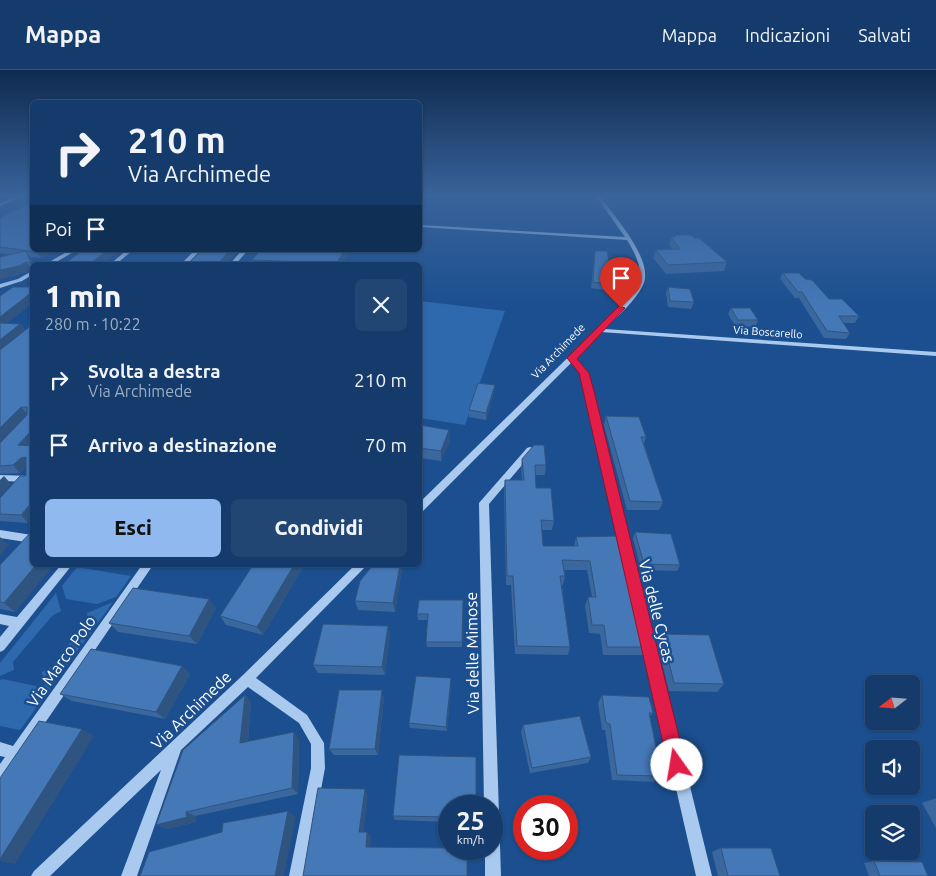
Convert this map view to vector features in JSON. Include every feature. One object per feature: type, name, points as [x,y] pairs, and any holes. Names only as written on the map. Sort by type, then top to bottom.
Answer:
[{"type":"street","points":[[518,233],[628,240]]},
{"type":"street","name":"Via Archimede","points":[[422,506],[633,297],[641,285],[642,266],[640,258],[623,233]]},
{"type":"street","points":[[52,262],[70,252]]},
{"type":"street","points":[[116,262],[128,252]]},
{"type":"street","points":[[186,262],[196,252]]},
{"type":"street","points":[[235,262],[243,252]]},
{"type":"street","points":[[0,286],[20,280],[30,274]]},
{"type":"street","name":"Via Boscarello","points":[[598,330],[936,354]]},
{"type":"street","name":"Via delle Cycas","points":[[572,358],[584,373],[589,391],[704,876]]},
{"type":"street","name":"Via delle Mimose","points":[[494,876],[484,504],[532,447]]},
{"type":"street","points":[[0,478],[25,481]]},
{"type":"street","points":[[0,534],[30,540]]},
{"type":"street","points":[[0,646],[65,567]]},
{"type":"street","name":"Via Marco Polo","points":[[0,775],[147,567]]},
{"type":"street","name":"Via Archimede","points":[[39,876],[247,679],[360,567]]},
{"type":"street","points":[[0,619],[19,623]]},
{"type":"street","points":[[247,679],[303,719],[317,742],[318,768],[297,876]]},
{"type":"street","points":[[129,876],[176,746]]},
{"type":"street","points":[[0,749],[16,753]]},
{"type":"shaded area","points":[[422,301],[505,311],[465,425],[422,418]]},
{"type":"shaded area","points":[[77,567],[131,576],[116,597],[97,604],[66,599],[62,586]]},
{"type":"shaded area","points":[[56,593],[61,611],[52,616],[13,662],[14,670],[0,676],[0,663]]},
{"type":"shaded area","points":[[113,602],[46,694],[42,672],[52,666],[88,619],[87,613]]},
{"type":"shaded area","points":[[0,680],[36,686],[41,701],[20,730],[0,726]]},
{"type":"building","points":[[0,233],[30,233],[30,251],[0,247]]},
{"type":"building","points":[[675,235],[691,235],[694,238],[699,238],[727,262],[668,265],[656,250],[680,249],[671,237],[676,237]]},
{"type":"building","points":[[26,251],[31,262],[0,270],[0,257]]},
{"type":"building","points":[[595,251],[607,251],[611,271],[610,280],[606,280],[606,284],[593,282]]},
{"type":"building","points":[[80,252],[105,252],[92,262],[67,262]]},
{"type":"building","points":[[200,252],[228,252],[220,262],[190,262]]},
{"type":"building","points":[[258,252],[343,252],[338,262],[252,260]]},
{"type":"building","points":[[783,273],[799,273],[805,279],[812,280],[829,299],[842,299],[859,316],[839,316],[850,333],[827,331],[802,292],[798,292]]},
{"type":"building","points":[[13,287],[30,287],[30,294],[0,317],[0,296]]},
{"type":"building","points":[[668,287],[690,289],[694,302],[670,301]]},
{"type":"building","points":[[731,308],[750,308],[758,320],[738,320]]},
{"type":"building","points":[[0,323],[20,324],[0,340]]},
{"type":"building","points":[[30,325],[30,432],[18,445],[30,446],[30,504],[21,515],[0,514],[0,498],[20,476],[26,476],[26,457],[21,458],[13,465],[0,466],[0,443],[27,415],[27,407],[21,407],[0,428],[0,350]]},
{"type":"building","points":[[478,383],[495,385],[486,413],[469,410]]},
{"type":"building","points":[[606,416],[639,417],[646,437],[641,437],[663,502],[630,501]]},
{"type":"building","points":[[422,425],[449,430],[441,451],[422,448]]},
{"type":"building","points":[[534,445],[544,445],[546,465],[535,465],[536,488],[551,488],[554,521],[541,520],[543,546],[578,546],[576,537],[616,536],[640,633],[645,634],[648,647],[607,647],[604,625],[592,625],[588,597],[596,597],[590,561],[562,560],[565,576],[560,576],[570,647],[517,646],[513,576],[507,576],[505,480],[524,480],[522,459]]},
{"type":"building","points":[[635,532],[671,534],[680,565],[644,564]]},
{"type":"building","points":[[30,533],[30,567],[34,567],[4,603],[0,602],[0,565]]},
{"type":"building","points":[[252,567],[293,567],[257,627],[220,616]]},
{"type":"building","points":[[371,567],[400,567],[393,603],[355,601],[360,581]]},
{"type":"building","points":[[133,588],[209,599],[189,636],[109,623]]},
{"type":"building","points":[[419,600],[463,600],[462,642],[426,642],[428,614],[417,614]]},
{"type":"building","points":[[323,624],[388,626],[382,667],[313,665]]},
{"type":"building","points":[[662,634],[709,635],[724,684],[674,683]]},
{"type":"building","points":[[91,649],[182,666],[156,712],[60,694]]},
{"type":"building","points":[[416,676],[451,678],[446,727],[409,723]]},
{"type":"building","points":[[339,690],[382,690],[375,749],[329,749]]},
{"type":"building","points":[[245,695],[240,743],[294,732],[292,788],[186,812],[187,817],[156,825],[183,750]]},
{"type":"building","points":[[602,695],[649,697],[653,713],[649,713],[660,776],[617,775],[610,724],[606,723]]},
{"type":"building","points":[[580,716],[591,757],[532,768],[523,725]]},
{"type":"building","points":[[39,721],[82,729],[0,859],[0,778]]},
{"type":"building","points":[[399,755],[476,757],[476,795],[438,795],[438,817],[393,816]]},
{"type":"building","points":[[318,788],[365,789],[359,832],[367,832],[366,847],[438,848],[438,860],[467,860],[467,876],[303,876]]},
{"type":"building","points":[[288,811],[275,876],[140,876],[149,852],[222,832],[223,823]]},
{"type":"building","points":[[721,848],[771,848],[780,876],[728,876]]},
{"type":"building","points":[[874,861],[922,862],[928,876],[880,876]]},
{"type":"route","points":[[621,308],[572,358],[584,373],[589,391],[677,765]]}]
